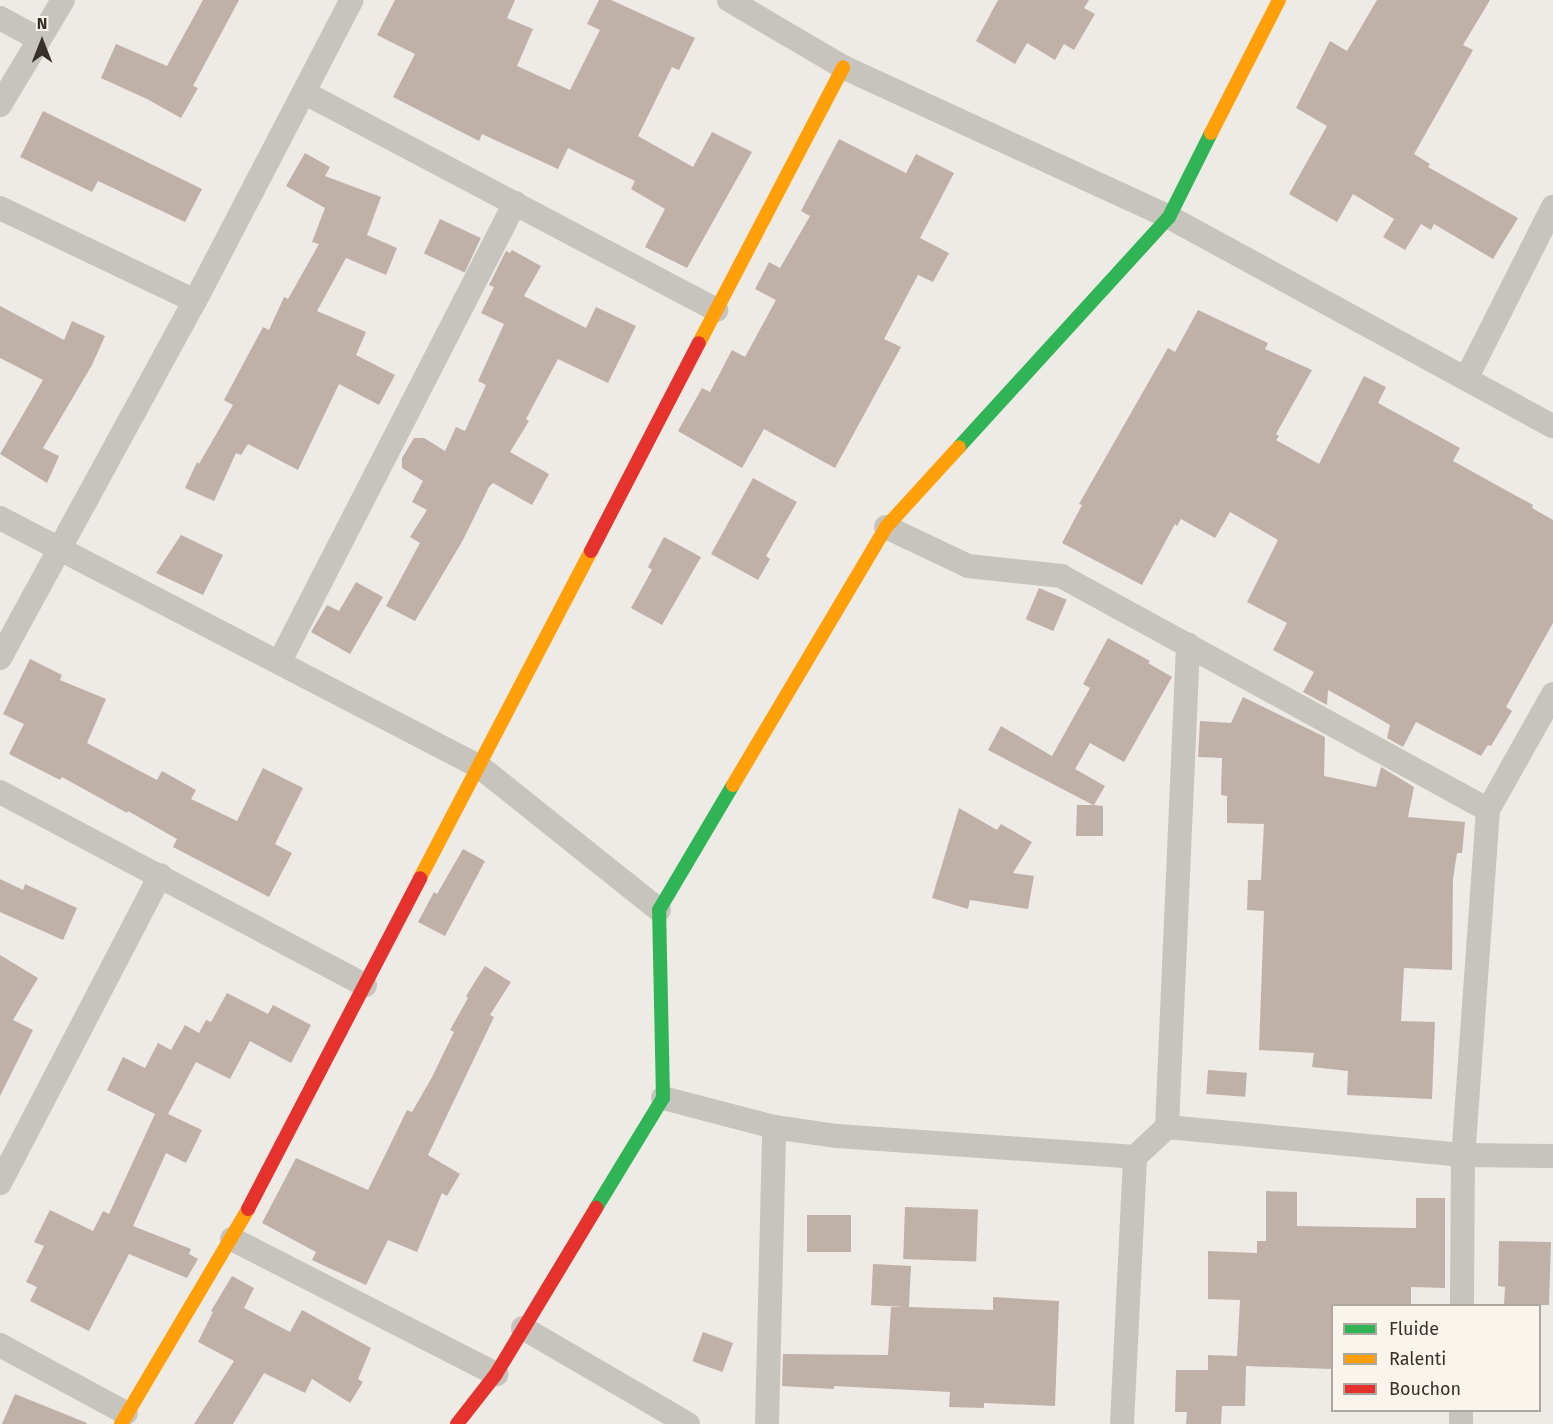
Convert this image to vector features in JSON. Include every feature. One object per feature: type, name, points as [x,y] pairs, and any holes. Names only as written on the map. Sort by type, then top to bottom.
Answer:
[{"type":"street","points":[[0,105],[63,0]]},
{"type":"street","points":[[0,658],[195,301],[352,0]]},
{"type":"street","points":[[729,0],[843,67],[1169,217],[1553,426]]},
{"type":"street","points":[[457,1424],[496,1374],[663,1098],[659,910],[886,527],[1169,217],[1279,0]]},
{"type":"street","points":[[0,18],[39,39]]},
{"type":"street","points":[[0,1344],[124,1419],[232,1239],[843,67]]},
{"type":"street","points":[[305,93],[716,310]]},
{"type":"street","points":[[280,661],[515,203]]},
{"type":"street","points":[[1466,379],[1553,207]]},
{"type":"street","points":[[0,208],[195,301]]},
{"type":"street","points":[[0,518],[58,550],[280,661],[480,767],[659,910]]},
{"type":"street","points":[[886,527],[968,566],[1061,576],[1488,810]]},
{"type":"street","points":[[1122,1424],[1136,1157],[1167,1127],[1188,644]]},
{"type":"street","points":[[1462,1304],[1463,1155],[1488,810],[1553,694]]},
{"type":"street","points":[[0,792],[364,985]]},
{"type":"street","points":[[0,1184],[160,875]]},
{"type":"street","points":[[663,1098],[774,1127],[837,1136],[1136,1157]]},
{"type":"street","points":[[767,1424],[774,1127]]},
{"type":"street","points":[[1167,1127],[1463,1155],[1553,1156]]},
{"type":"street","points":[[232,1239],[496,1374]]},
{"type":"street","points":[[524,1328],[688,1424]]},
{"type":"building","points":[[203,0],[239,0],[193,86],[198,88],[181,118],[101,78],[116,44],[167,66]]},
{"type":"building","points":[[395,0],[515,0],[507,18],[533,29],[517,66],[570,90],[600,30],[587,24],[599,0],[611,0],[695,38],[679,70],[672,67],[638,136],[693,167],[712,132],[752,152],[687,268],[645,247],[665,209],[631,189],[635,181],[568,148],[558,169],[482,134],[479,141],[393,97],[415,54],[377,35]]},
{"type":"building","points":[[998,0],[1089,0],[1084,8],[1095,14],[1074,50],[1064,44],[1055,60],[1027,43],[1015,64],[976,41]]},
{"type":"building","points":[[1377,0],[1490,0],[1463,45],[1473,50],[1414,154],[1430,164],[1428,167],[1518,218],[1493,259],[1434,224],[1431,230],[1421,224],[1405,250],[1383,237],[1394,219],[1353,194],[1337,222],[1289,194],[1327,126],[1296,108],[1330,41],[1347,51]]},
{"type":"building","points":[[43,111],[202,189],[185,222],[98,181],[92,192],[20,157]]},
{"type":"building","points":[[839,139],[906,173],[916,154],[954,173],[920,238],[949,253],[933,282],[918,275],[884,339],[901,347],[835,468],[764,429],[742,468],[678,431],[702,388],[710,392],[732,350],[745,357],[776,300],[755,289],[769,262],[780,268],[810,216],[801,211]]},
{"type":"building","points":[[305,153],[330,167],[325,176],[381,197],[367,235],[397,248],[386,275],[346,258],[317,311],[366,332],[356,355],[395,375],[379,405],[339,384],[298,470],[248,444],[241,455],[236,453],[214,501],[185,488],[197,462],[199,464],[233,405],[224,400],[263,327],[269,330],[284,297],[288,299],[319,244],[312,242],[325,208],[286,186]]},
{"type":"building","points":[[440,219],[481,238],[465,272],[424,253]]},
{"type":"building","points":[[512,250],[541,266],[524,296],[586,328],[596,307],[636,326],[608,383],[558,359],[526,419],[529,421],[510,452],[549,474],[532,505],[493,483],[489,487],[463,540],[415,621],[386,606],[420,543],[410,537],[427,510],[412,502],[423,481],[402,468],[402,458],[414,438],[424,438],[445,451],[456,427],[465,431],[486,385],[478,381],[504,324],[481,313],[494,287],[489,285],[506,251],[510,253]]},
{"type":"building","points":[[0,306],[64,340],[72,321],[105,336],[92,365],[43,448],[59,456],[47,483],[0,454],[43,380],[0,358]]},
{"type":"building","points":[[1198,310],[1268,343],[1265,349],[1312,370],[1276,434],[1279,436],[1276,440],[1319,464],[1364,376],[1386,387],[1378,403],[1460,448],[1453,461],[1533,505],[1532,508],[1553,520],[1553,623],[1506,707],[1512,711],[1491,746],[1488,745],[1481,756],[1416,722],[1403,747],[1387,738],[1390,725],[1328,690],[1327,705],[1303,692],[1314,672],[1273,650],[1287,623],[1247,602],[1278,540],[1230,512],[1215,538],[1181,519],[1177,526],[1175,524],[1142,585],[1062,543],[1082,505],[1079,504],[1168,348],[1175,352]]},
{"type":"building","points":[[753,478],[797,502],[766,556],[770,559],[758,580],[711,554]]},
{"type":"building","points":[[181,535],[223,555],[203,595],[156,573]]},
{"type":"building","points":[[664,537],[701,557],[662,625],[631,608],[652,570],[648,567]]},
{"type":"building","points":[[356,582],[383,597],[350,654],[311,632],[327,605],[339,611]]},
{"type":"building","points":[[1039,588],[1067,600],[1053,631],[1026,619]]},
{"type":"building","points":[[1108,638],[1150,661],[1148,663],[1172,677],[1124,762],[1090,743],[1075,769],[1105,786],[1094,805],[1103,806],[1103,836],[1076,836],[1077,805],[1093,805],[988,750],[1001,726],[1052,756],[1090,688],[1083,684]]},
{"type":"building","points":[[30,659],[62,675],[60,680],[106,699],[87,743],[157,780],[162,771],[196,790],[191,799],[237,821],[263,768],[303,788],[275,844],[292,853],[269,897],[173,847],[177,839],[128,811],[127,813],[62,777],[60,780],[9,754],[24,724],[3,714]]},
{"type":"building","points":[[1243,697],[1325,737],[1324,776],[1376,787],[1381,767],[1414,787],[1408,817],[1465,822],[1462,853],[1457,853],[1453,879],[1452,970],[1404,968],[1401,1021],[1435,1022],[1432,1099],[1347,1095],[1348,1071],[1312,1067],[1314,1053],[1259,1050],[1264,911],[1247,910],[1248,880],[1261,880],[1264,824],[1227,823],[1227,796],[1221,795],[1222,758],[1198,757],[1200,721],[1231,723]]},
{"type":"building","points":[[959,808],[997,830],[1001,824],[1032,842],[1013,873],[1034,876],[1028,909],[970,900],[968,909],[932,898]]},
{"type":"building","points":[[463,849],[485,861],[445,936],[418,922],[434,892],[437,894]]},
{"type":"building","points":[[0,879],[23,890],[25,884],[77,908],[63,940],[0,912]]},
{"type":"building","points":[[0,955],[38,978],[13,1020],[33,1030],[0,1096]]},
{"type":"building","points":[[485,966],[511,982],[490,1015],[494,1017],[428,1155],[460,1174],[447,1196],[442,1193],[417,1252],[388,1240],[366,1285],[312,1260],[316,1252],[262,1223],[296,1158],[368,1190],[407,1110],[412,1112],[431,1079],[454,1032],[450,1030],[468,998],[466,996]]},
{"type":"building","points":[[227,993],[268,1014],[273,1005],[311,1025],[291,1063],[250,1041],[230,1079],[196,1062],[168,1114],[202,1130],[186,1163],[166,1153],[133,1226],[191,1249],[189,1254],[198,1259],[187,1278],[129,1254],[89,1331],[30,1301],[37,1287],[26,1282],[44,1246],[34,1242],[50,1210],[93,1231],[103,1211],[109,1214],[155,1114],[107,1090],[123,1057],[145,1068],[158,1043],[171,1050],[185,1025],[199,1033],[206,1020],[211,1022]]},
{"type":"building","points":[[1208,1070],[1247,1073],[1245,1097],[1206,1094]]},
{"type":"building","points":[[1266,1191],[1297,1192],[1297,1226],[1416,1228],[1416,1198],[1445,1198],[1445,1288],[1411,1287],[1411,1304],[1331,1304],[1331,1369],[1246,1366],[1245,1406],[1222,1406],[1221,1424],[1186,1424],[1187,1412],[1175,1412],[1176,1370],[1208,1370],[1208,1355],[1237,1356],[1240,1300],[1208,1299],[1208,1251],[1257,1253],[1257,1241],[1266,1241]]},
{"type":"building","points":[[905,1207],[978,1210],[976,1262],[903,1259]]},
{"type":"building","points":[[807,1215],[851,1215],[851,1252],[807,1252]]},
{"type":"building","points":[[1499,1241],[1551,1242],[1549,1305],[1504,1304],[1505,1287],[1498,1286]]},
{"type":"building","points":[[873,1264],[911,1266],[909,1307],[993,1310],[993,1297],[1059,1301],[1055,1406],[984,1403],[984,1408],[949,1407],[950,1392],[834,1386],[834,1389],[782,1386],[783,1354],[888,1355],[891,1307],[904,1307],[871,1305]]},
{"type":"building","points":[[232,1276],[254,1288],[244,1308],[290,1332],[302,1310],[371,1348],[358,1379],[363,1382],[350,1403],[312,1379],[305,1393],[264,1373],[233,1424],[194,1424],[234,1361],[198,1342],[213,1312],[211,1311]]},
{"type":"building","points":[[703,1332],[733,1343],[722,1372],[692,1361]]},
{"type":"building","points":[[15,1394],[87,1423],[2,1424]]},
{"type":"traffic: fast","points":[[959,447],[1169,217],[1211,133]]},
{"type":"traffic: fast","points":[[596,1208],[663,1098],[659,910],[733,785]]},
{"type":"traffic: slow","points":[[1211,133],[1279,0]]},
{"type":"traffic: slow","points":[[699,343],[843,67]]},
{"type":"traffic: slow","points":[[733,785],[886,527],[959,447]]},
{"type":"traffic: slow","points":[[420,878],[591,551]]},
{"type":"traffic: slow","points":[[121,1424],[248,1209]]},
{"type":"traffic: jam","points":[[591,551],[699,343]]},
{"type":"traffic: jam","points":[[248,1209],[420,878]]},
{"type":"traffic: jam","points":[[457,1424],[496,1374],[596,1208]]}]
